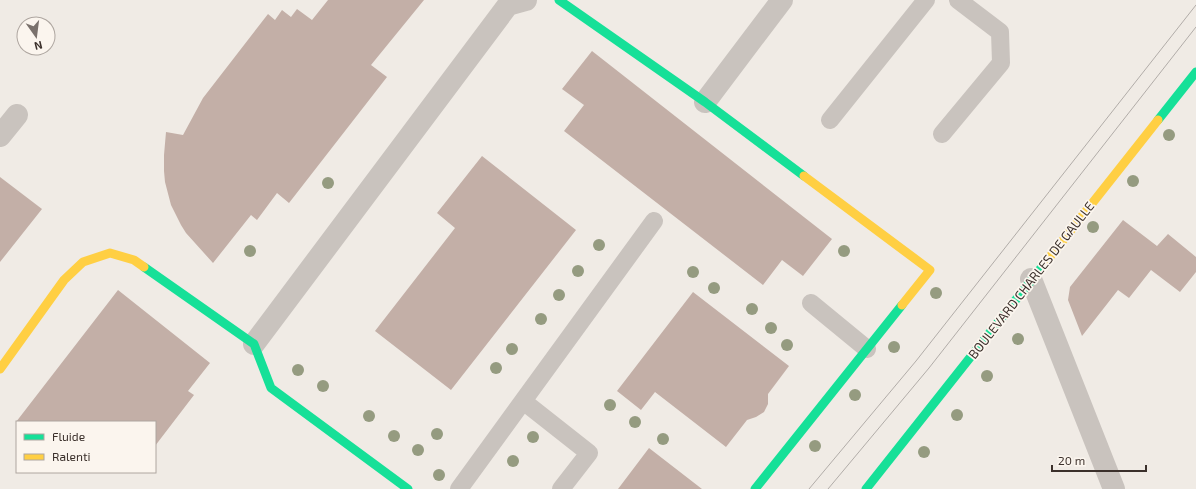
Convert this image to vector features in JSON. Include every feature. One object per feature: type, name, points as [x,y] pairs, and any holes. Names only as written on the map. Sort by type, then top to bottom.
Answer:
[{"type":"street","points":[[254,344],[508,5],[526,0]]},
{"type":"street","points":[[559,0],[705,102],[930,270],[755,489]]},
{"type":"street","points":[[705,102],[782,0]]},
{"type":"street","name":"BOULEVARD CHARLES DE GAULLE","points":[[866,489],[1196,72]]},
{"type":"street","points":[[0,136],[17,115]]},
{"type":"street","points":[[0,369],[64,280],[83,262],[110,253],[134,260],[254,344],[271,388],[408,489]]},
{"type":"street","points":[[1031,279],[1114,489]]},
{"type":"lane","points":[[942,134],[1002,63],[1000,32],[958,0]]},
{"type":"lane","points":[[830,120],[920,2]]},
{"type":"lane","points":[[459,489],[654,221]]},
{"type":"lane","points":[[811,303],[867,349]]},
{"type":"lane","points":[[523,401],[589,453],[561,489]]},
{"type":"building","points":[[328,0],[424,0],[371,65],[387,77],[289,203],[277,193],[257,220],[251,215],[213,263],[186,233],[171,205],[165,182],[164,171],[166,132],[183,135],[203,98],[268,14],[275,20],[282,10],[291,17],[297,9],[312,20]]},
{"type":"building","points":[[592,51],[832,239],[803,276],[782,260],[763,285],[564,131],[584,105],[562,89]]},
{"type":"building","points":[[482,156],[576,230],[451,390],[375,331],[455,228],[437,213]]},
{"type":"building","points":[[0,177],[42,209],[0,262]]},
{"type":"building","points":[[1123,220],[1157,246],[1168,234],[1196,257],[1196,272],[1180,292],[1151,270],[1129,298],[1118,290],[1082,336],[1068,300],[1070,287]]},
{"type":"building","points":[[118,290],[210,363],[188,391],[194,395],[156,445],[156,421],[17,421]]},
{"type":"building","points":[[693,292],[789,366],[768,394],[768,404],[764,412],[747,420],[726,447],[655,392],[641,410],[617,391]]},
{"type":"building","points":[[649,448],[702,489],[618,489]]},
{"type":"tram line","points":[[809,489],[916,361],[1196,5]]},
{"type":"tram line","points":[[828,489],[929,368],[1196,27]]},
{"type":"traffic: fast","points":[[559,0],[705,102],[804,176]]},
{"type":"traffic: fast","points":[[1158,120],[1196,72]]},
{"type":"traffic: fast","points":[[866,489],[1045,263]]},
{"type":"traffic: fast","points":[[144,267],[254,344],[271,388],[408,489]]},
{"type":"traffic: fast","points":[[755,489],[902,305]]},
{"type":"traffic: slow","points":[[1045,263],[1158,120]]},
{"type":"traffic: slow","points":[[804,176],[930,270],[902,305]]},
{"type":"traffic: slow","points":[[0,369],[64,280],[83,262],[110,253],[134,260],[144,267]]}]
